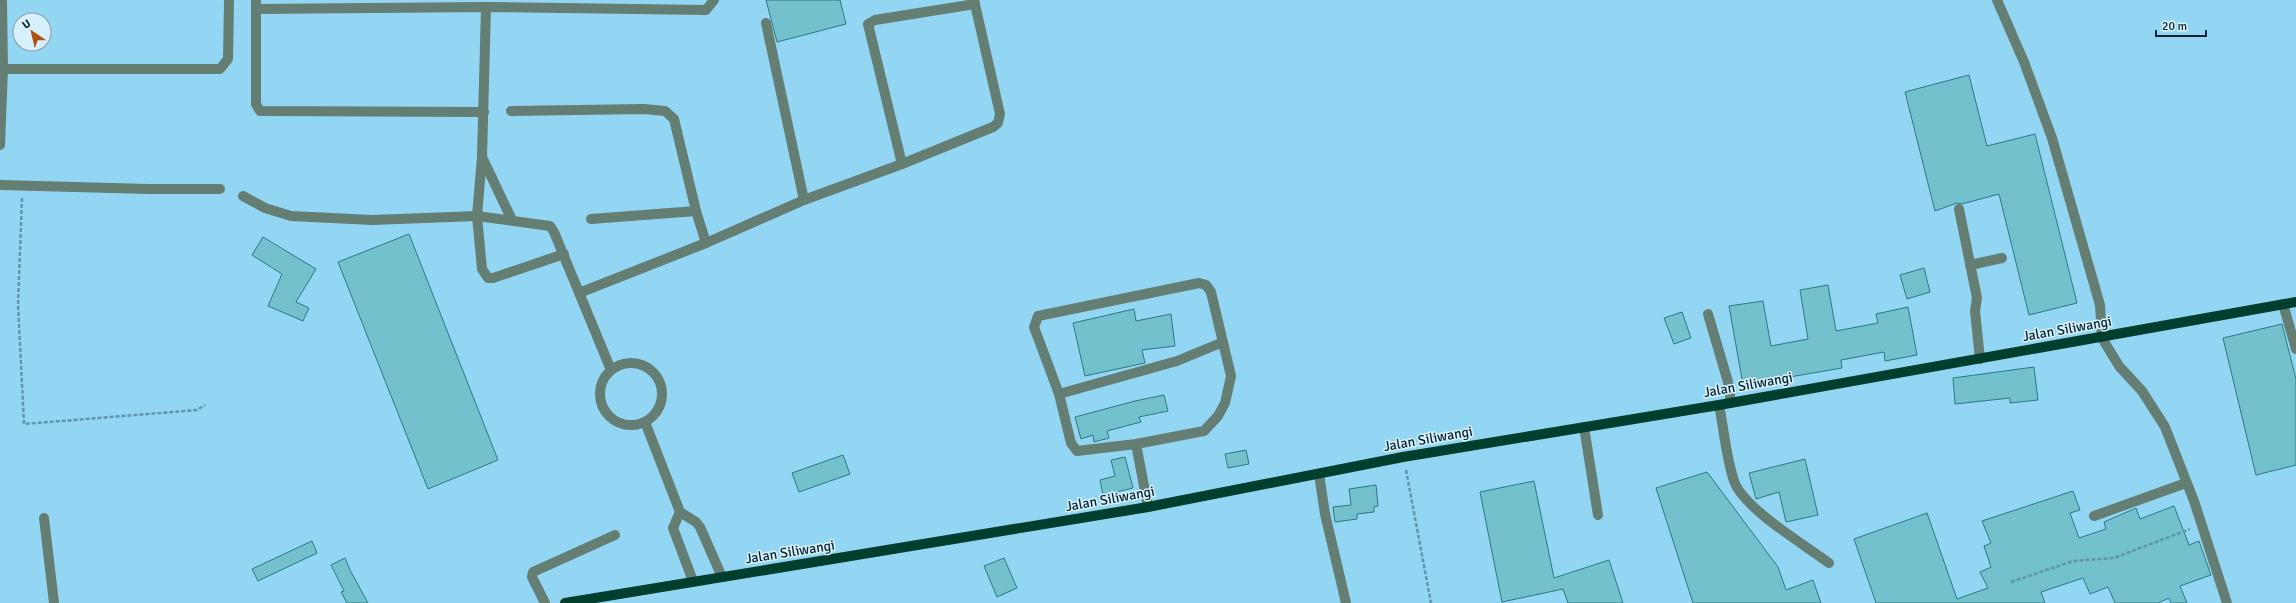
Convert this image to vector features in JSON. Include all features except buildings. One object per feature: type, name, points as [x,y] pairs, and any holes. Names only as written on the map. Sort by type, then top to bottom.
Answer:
[{"type":"main road","name":"Jalan Siliwangi","points":[[565,603],[1148,507],[1403,457],[1731,403],[2102,338],[2296,302]]},
{"type":"street","points":[[0,145],[2,0]]},
{"type":"street","points":[[2,69],[220,69],[228,59],[229,0]]},
{"type":"street","points":[[484,112],[260,110],[256,104],[256,4],[466,4],[486,6],[514,4],[706,10],[714,0]]},
{"type":"street","points":[[1998,0],[2024,62],[2052,138],[2100,305],[2102,338],[2119,366],[2142,391],[2165,426],[2201,524],[2227,603]]},
{"type":"street","points":[[580,293],[706,243],[804,200],[902,164],[993,127],[998,123],[1000,114],[975,2],[875,20],[868,24],[902,164]]},
{"type":"street","points":[[486,6],[484,112],[477,216],[482,269],[488,278],[564,254]]},
{"type":"street","points":[[766,23],[804,200]]},
{"type":"street","points":[[511,111],[644,109],[665,112],[674,119],[678,129],[696,211],[706,243]]},
{"type":"street","points":[[482,157],[512,220]]},
{"type":"street","points":[[0,185],[149,189],[220,189]]},
{"type":"street","points":[[243,196],[265,208],[291,216],[372,220],[477,216],[550,226],[564,254],[611,370]]},
{"type":"street","points":[[1959,209],[1977,298],[1975,311],[1980,359]]},
{"type":"street","points":[[592,219],[696,211]]},
{"type":"street","points":[[1970,265],[2002,258]]},
{"type":"street","points":[[1199,283],[1206,285],[1211,292],[1231,376],[1225,403],[1218,416],[1204,431],[1136,444],[1077,451],[1072,442],[1059,394],[1034,327],[1038,316],[1199,283]]},
{"type":"street","points":[[2283,304],[2296,349]]},
{"type":"street","points":[[1708,314],[1728,382],[1731,403]]},
{"type":"street","points":[[1059,394],[1177,361],[1223,342]]},
{"type":"street","points":[[624,364],[638,364],[650,370],[659,380],[661,400],[655,413],[645,422],[638,424],[625,424],[607,414],[601,402],[601,388],[611,370],[624,364]]},
{"type":"street","points":[[1719,405],[1734,482],[1744,497],[1757,509],[1829,563]]},
{"type":"street","points":[[645,422],[680,512],[696,522],[700,527],[722,577]]},
{"type":"street","points":[[1584,426],[1598,515]]},
{"type":"street","points":[[1136,444],[1148,507]]},
{"type":"street","points":[[1319,474],[1325,514],[1346,603]]},
{"type":"street","points":[[2094,516],[2186,483]]},
{"type":"street","points":[[680,512],[673,528],[693,581]]},
{"type":"street","points":[[44,518],[54,603]]},
{"type":"street","points":[[545,603],[532,577],[533,572],[615,535]]},
{"type":"path","points":[[23,185],[18,304],[24,424],[197,410],[205,405]]},
{"type":"path","points":[[1403,457],[1431,603]]},
{"type":"path","points":[[2012,582],[2073,561],[2114,558],[2201,524]]}]
